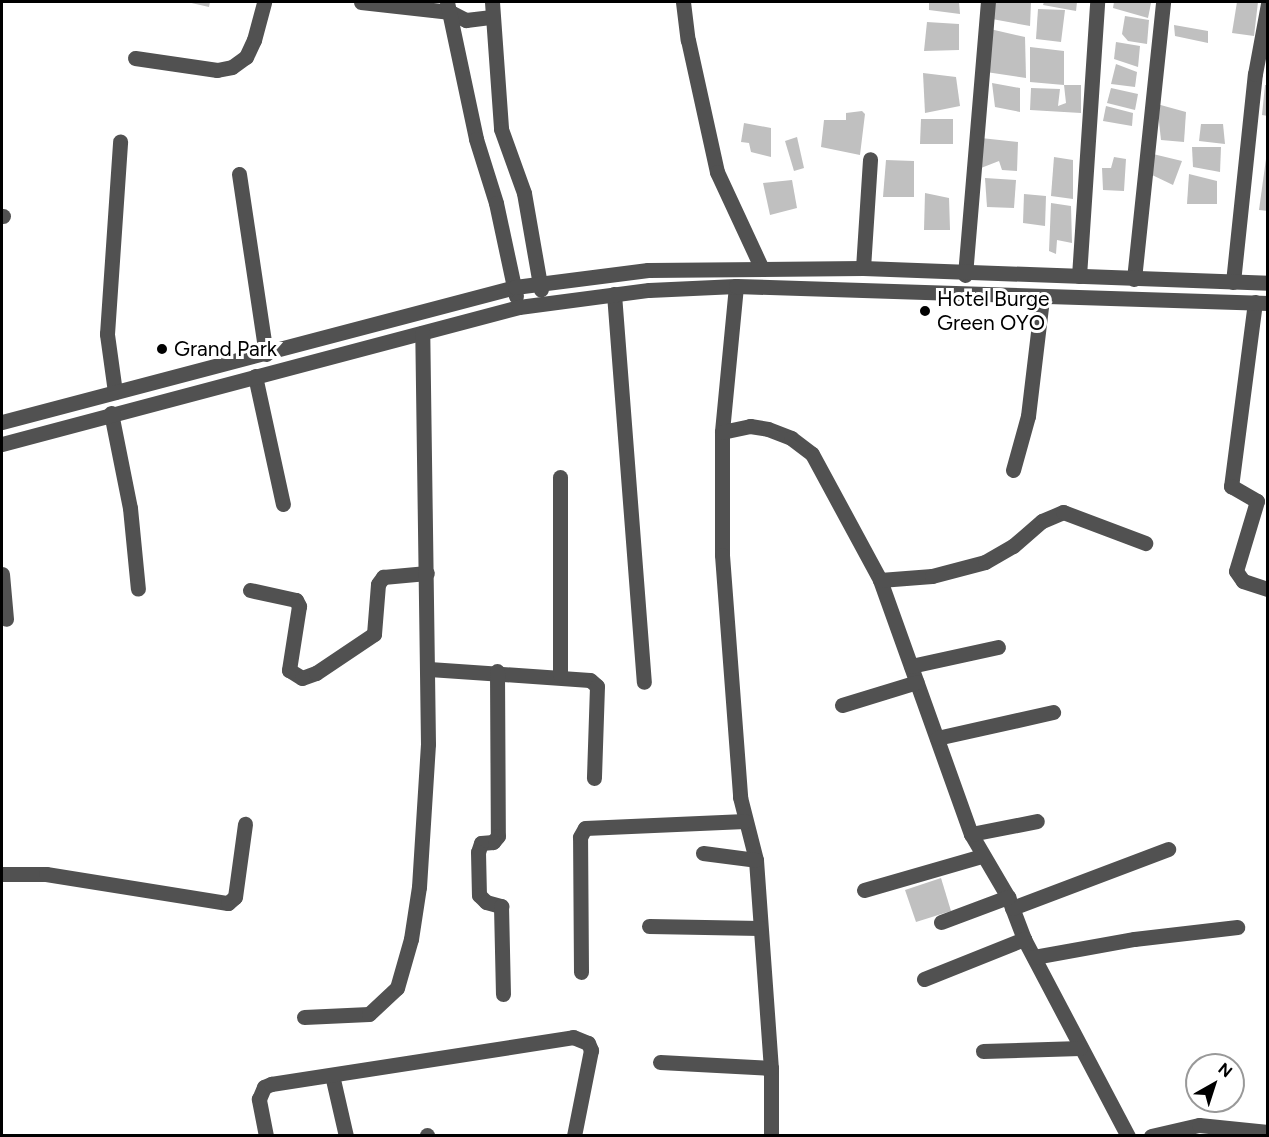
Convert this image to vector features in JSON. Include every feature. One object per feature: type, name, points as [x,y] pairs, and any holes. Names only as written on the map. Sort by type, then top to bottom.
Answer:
[{"type":"street","points":[[135,58],[217,70],[232,67],[246,57],[254,40],[264,2]]},
{"type":"street","points":[[361,2],[449,7],[480,19]]},
{"type":"street","points":[[492,2],[480,19],[501,129],[524,193],[543,302]]},
{"type":"street","points":[[683,2],[717,172],[761,267]]},
{"type":"street","points":[[965,275],[988,2]]},
{"type":"street","points":[[1079,276],[1097,2]]},
{"type":"street","points":[[1134,279],[1163,2]]},
{"type":"street","points":[[1233,282],[1255,74],[1268,4]]},
{"type":"street","points":[[449,7],[476,139],[519,307]]},
{"type":"street","points":[[116,392],[107,334],[120,141]]},
{"type":"street","points":[[862,268],[870,159]]},
{"type":"street","points":[[239,174],[266,354]]},
{"type":"street","points":[[2,422],[515,287],[539,282],[648,270],[761,267],[862,268],[965,275],[1079,276],[1268,283]]},
{"type":"street","points":[[736,286],[722,432],[723,555],[740,797],[756,860],[771,1068],[771,1136]]},
{"type":"street","points":[[2,444],[111,413],[543,302],[614,294],[736,286],[1042,298],[1261,302],[1231,486],[1257,501],[1236,560],[1238,578],[1268,589]]},
{"type":"street","points":[[614,294],[644,682]]},
{"type":"street","points":[[1013,470],[1028,416],[1042,298]]},
{"type":"street","points":[[304,1017],[369,1014],[397,988],[405,969],[419,887],[429,669],[423,333]]},
{"type":"street","points":[[255,376],[283,504]]},
{"type":"street","points":[[111,413],[130,508],[138,589]]},
{"type":"street","points":[[722,432],[750,426],[768,429],[791,438],[812,454],[880,580],[971,834],[1010,903],[1024,939],[1128,1136]]},
{"type":"street","points":[[560,477],[560,675]]},
{"type":"street","points":[[880,580],[932,576],[984,562],[1013,546],[1042,520],[1063,512],[1145,543]]},
{"type":"street","points":[[250,590],[296,600],[298,606],[288,670],[302,678],[316,674],[374,634],[378,584],[383,577],[427,573]]},
{"type":"street","points":[[2,574],[6,619]]},
{"type":"street","points":[[911,666],[998,646]]},
{"type":"street","points":[[429,669],[560,675],[590,680],[597,686],[594,778]]},
{"type":"street","points":[[497,671],[498,836],[493,842],[481,843],[478,852],[479,895],[486,902],[501,906],[503,994]]},
{"type":"street","points":[[842,705],[917,682]]},
{"type":"street","points":[[937,738],[1053,712]]},
{"type":"street","points":[[971,834],[1036,820]]},
{"type":"street","points":[[581,972],[580,837],[585,828],[746,821]]},
{"type":"street","points":[[2,874],[46,874],[228,903],[235,897],[245,824]]},
{"type":"street","points":[[941,922],[1010,903],[1168,849]]},
{"type":"street","points":[[703,853],[756,860]]},
{"type":"street","points":[[864,890],[982,855]]},
{"type":"street","points":[[649,926],[760,928]]},
{"type":"street","points":[[1034,957],[1134,939],[1237,927]]},
{"type":"street","points":[[924,979],[1024,939]]},
{"type":"street","points":[[266,1136],[260,1099],[264,1087],[573,1036],[588,1043],[591,1050],[574,1136]]},
{"type":"street","points":[[983,1051],[1080,1048]]},
{"type":"street","points":[[660,1062],[771,1068]]},
{"type":"street","points":[[332,1074],[346,1136]]},
{"type":"street","points":[[1151,1136],[1199,1125],[1268,1132]]},
{"type":"building","points":[[187,2],[210,2],[209,7]]},
{"type":"building","points":[[929,2],[959,2],[960,14],[929,10]]},
{"type":"building","points":[[993,2],[1031,2],[1030,26],[992,19]]},
{"type":"building","points":[[1044,2],[1077,2],[1076,11],[1043,5]]},
{"type":"building","points":[[1114,2],[1151,3],[1148,18],[1113,8]]},
{"type":"building","points":[[1237,2],[1258,2],[1254,36],[1232,33]]},
{"type":"building","points":[[1038,9],[1065,10],[1061,42],[1036,39]]},
{"type":"building","points":[[1125,16],[1149,20],[1147,44],[1128,41],[1122,34]]},
{"type":"building","points":[[927,22],[959,24],[959,50],[924,51]]},
{"type":"building","points":[[1174,25],[1208,31],[1208,43],[1175,36]]},
{"type":"building","points":[[990,29],[1025,37],[1026,78],[986,72]]},
{"type":"building","points":[[1116,42],[1140,46],[1138,67],[1114,59]]},
{"type":"building","points":[[1030,47],[1064,51],[1064,85],[1030,82]]},
{"type":"building","points":[[1116,64],[1137,72],[1135,87],[1111,84]]},
{"type":"building","points":[[923,73],[956,77],[960,106],[925,113]]},
{"type":"building","points":[[992,83],[1020,88],[1020,112],[995,107]]},
{"type":"building","points":[[1064,85],[1081,85],[1081,113],[1030,110],[1031,88],[1060,89],[1058,106],[1066,103]]},
{"type":"building","points":[[1265,85],[1268,85],[1268,116],[1262,115]]},
{"type":"building","points":[[1111,88],[1138,94],[1135,110],[1107,103]]},
{"type":"building","points":[[1157,104],[1186,112],[1184,142],[1161,140]]},
{"type":"building","points":[[1106,106],[1133,113],[1132,126],[1103,121]]},
{"type":"building","points":[[862,111],[865,114],[860,155],[821,147],[824,120],[846,120],[846,113]]},
{"type":"building","points":[[921,119],[953,119],[953,144],[920,144]]},
{"type":"building","points":[[744,123],[771,128],[771,157],[751,152],[749,143],[741,142]]},
{"type":"building","points":[[1201,124],[1223,124],[1225,144],[1199,141]]},
{"type":"building","points":[[797,137],[804,168],[794,171],[785,141]]},
{"type":"building","points":[[981,138],[1018,142],[1017,171],[1002,170],[999,161],[981,168]]},
{"type":"building","points":[[1192,147],[1221,147],[1220,172],[1193,167]]},
{"type":"building","points":[[1153,154],[1182,161],[1173,185],[1150,174]]},
{"type":"building","points":[[1054,157],[1073,160],[1073,199],[1051,196]]},
{"type":"building","points":[[1114,157],[1126,159],[1124,191],[1103,190],[1102,168],[1111,168]]},
{"type":"building","points":[[1266,159],[1268,159],[1268,211],[1259,210]]},
{"type":"building","points":[[886,160],[914,161],[914,197],[883,197]]},
{"type":"building","points":[[1189,174],[1217,181],[1217,204],[1187,204]]},
{"type":"building","points":[[985,178],[1016,180],[1014,208],[987,207]]},
{"type":"building","points":[[792,180],[797,208],[770,215],[763,183]]},
{"type":"building","points":[[925,193],[949,198],[950,230],[924,230]]},
{"type":"building","points":[[1024,194],[1046,196],[1045,226],[1023,223]]},
{"type":"building","points":[[1051,203],[1071,206],[1072,243],[1057,240],[1056,254],[1049,251]]},
{"type":"building","points":[[941,878],[951,911],[916,922],[905,890]]},
{"type":"place","name":"Hotel Burge Green OYO","points":[[925,311]]},
{"type":"place","name":"Grand Park","points":[[162,349]]}]
